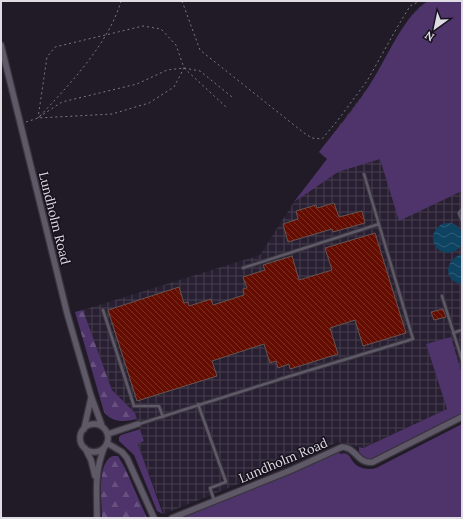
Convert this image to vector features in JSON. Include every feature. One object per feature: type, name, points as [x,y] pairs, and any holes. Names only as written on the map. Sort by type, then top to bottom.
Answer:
[{"type":"street","name":"Lundholm Road","points":[[1,45],[32,174],[91,396],[102,426],[108,434]]},
{"type":"street","name":"Lundholm Road","points":[[84,447],[81,439],[91,396]]},
{"type":"street","name":"Lundholm Road","points":[[172,518],[289,471],[342,447],[346,447],[353,451],[362,461],[369,463],[373,462],[462,417]]},
{"type":"street","points":[[84,429],[93,424],[102,426]]},
{"type":"street","points":[[97,518],[96,480],[99,462],[108,439],[108,434],[138,424]]},
{"type":"street","points":[[84,447],[95,452],[106,445]]},
{"type":"street","points":[[106,445],[122,452],[127,458],[154,518]]},
{"type":"street","points":[[84,447],[91,460],[96,480]]},
{"type":"lane","points":[[138,424],[163,417],[198,404],[414,339],[364,174]]},
{"type":"lane","points":[[462,209],[459,212],[462,221]]},
{"type":"lane","points":[[244,268],[379,224]]},
{"type":"lane","points":[[442,296],[462,360]]},
{"type":"lane","points":[[103,310],[134,406],[159,406],[163,417]]},
{"type":"lane","points":[[454,333],[462,330]]},
{"type":"lane","points":[[198,404],[226,482],[210,488],[214,501]]},
{"type":"path","points":[[38,118],[84,66],[117,14],[121,1]]},
{"type":"path","points":[[182,1],[200,50],[304,133],[312,138],[322,139],[367,81],[410,6],[420,1]]},
{"type":"path","points":[[38,118],[47,57],[55,48],[143,26],[161,30],[176,45],[184,68],[226,107]]},
{"type":"path","points":[[38,118],[112,114],[149,103],[174,87],[184,68]]},
{"type":"path","points":[[21,124],[38,118],[62,102],[137,84],[167,70],[184,68],[200,71],[232,98]]},
{"type":"shaded area","points":[[428,1],[462,1],[462,374],[451,338],[426,344],[447,409],[362,448],[338,442],[164,514],[138,444],[144,441],[135,413],[112,390],[83,310],[260,255],[294,202],[327,159],[319,152],[369,86],[409,18],[419,7]]},
{"type":"green space","points":[[428,1],[462,1],[462,191],[399,221],[380,159],[338,172],[294,202],[327,159],[319,152],[363,95],[402,29],[418,9]]},
{"type":"green space","points":[[83,310],[112,390],[135,413],[137,419],[119,421],[107,416],[104,412],[75,312]]},
{"type":"green space","points":[[451,337],[462,374],[462,413],[371,459],[364,458],[359,452],[359,447],[363,448],[447,409],[426,344]]},
{"type":"green space","points":[[462,424],[462,518],[182,518],[339,452],[340,454],[347,454],[359,467],[368,469],[376,468]]},
{"type":"green space","points":[[140,429],[144,441],[138,444],[163,514],[157,511],[134,455],[119,441],[119,437],[121,435]]},
{"type":"green space","points":[[113,456],[118,456],[125,468],[147,518],[102,518],[102,474],[104,466]]},
{"type":"water","points":[[448,223],[458,228],[463,238],[458,248],[448,253],[438,248],[433,238],[438,228]]},
{"type":"water","points":[[459,255],[462,255],[462,284],[452,280],[448,271],[451,262]]},
{"type":"building","points":[[334,203],[339,217],[362,211],[365,223],[333,232],[332,229],[288,242],[283,224],[298,219],[296,211],[316,205],[317,208]]},
{"type":"building","points":[[375,233],[406,333],[363,346],[355,320],[330,328],[338,354],[290,369],[289,364],[278,368],[276,361],[270,363],[264,344],[212,361],[217,376],[137,401],[108,310],[179,287],[184,303],[188,302],[189,306],[211,299],[213,305],[244,295],[243,289],[247,288],[243,277],[265,270],[263,265],[292,256],[299,280],[332,270],[325,248]]},
{"type":"building","points":[[443,309],[446,317],[434,320],[431,312]]}]
